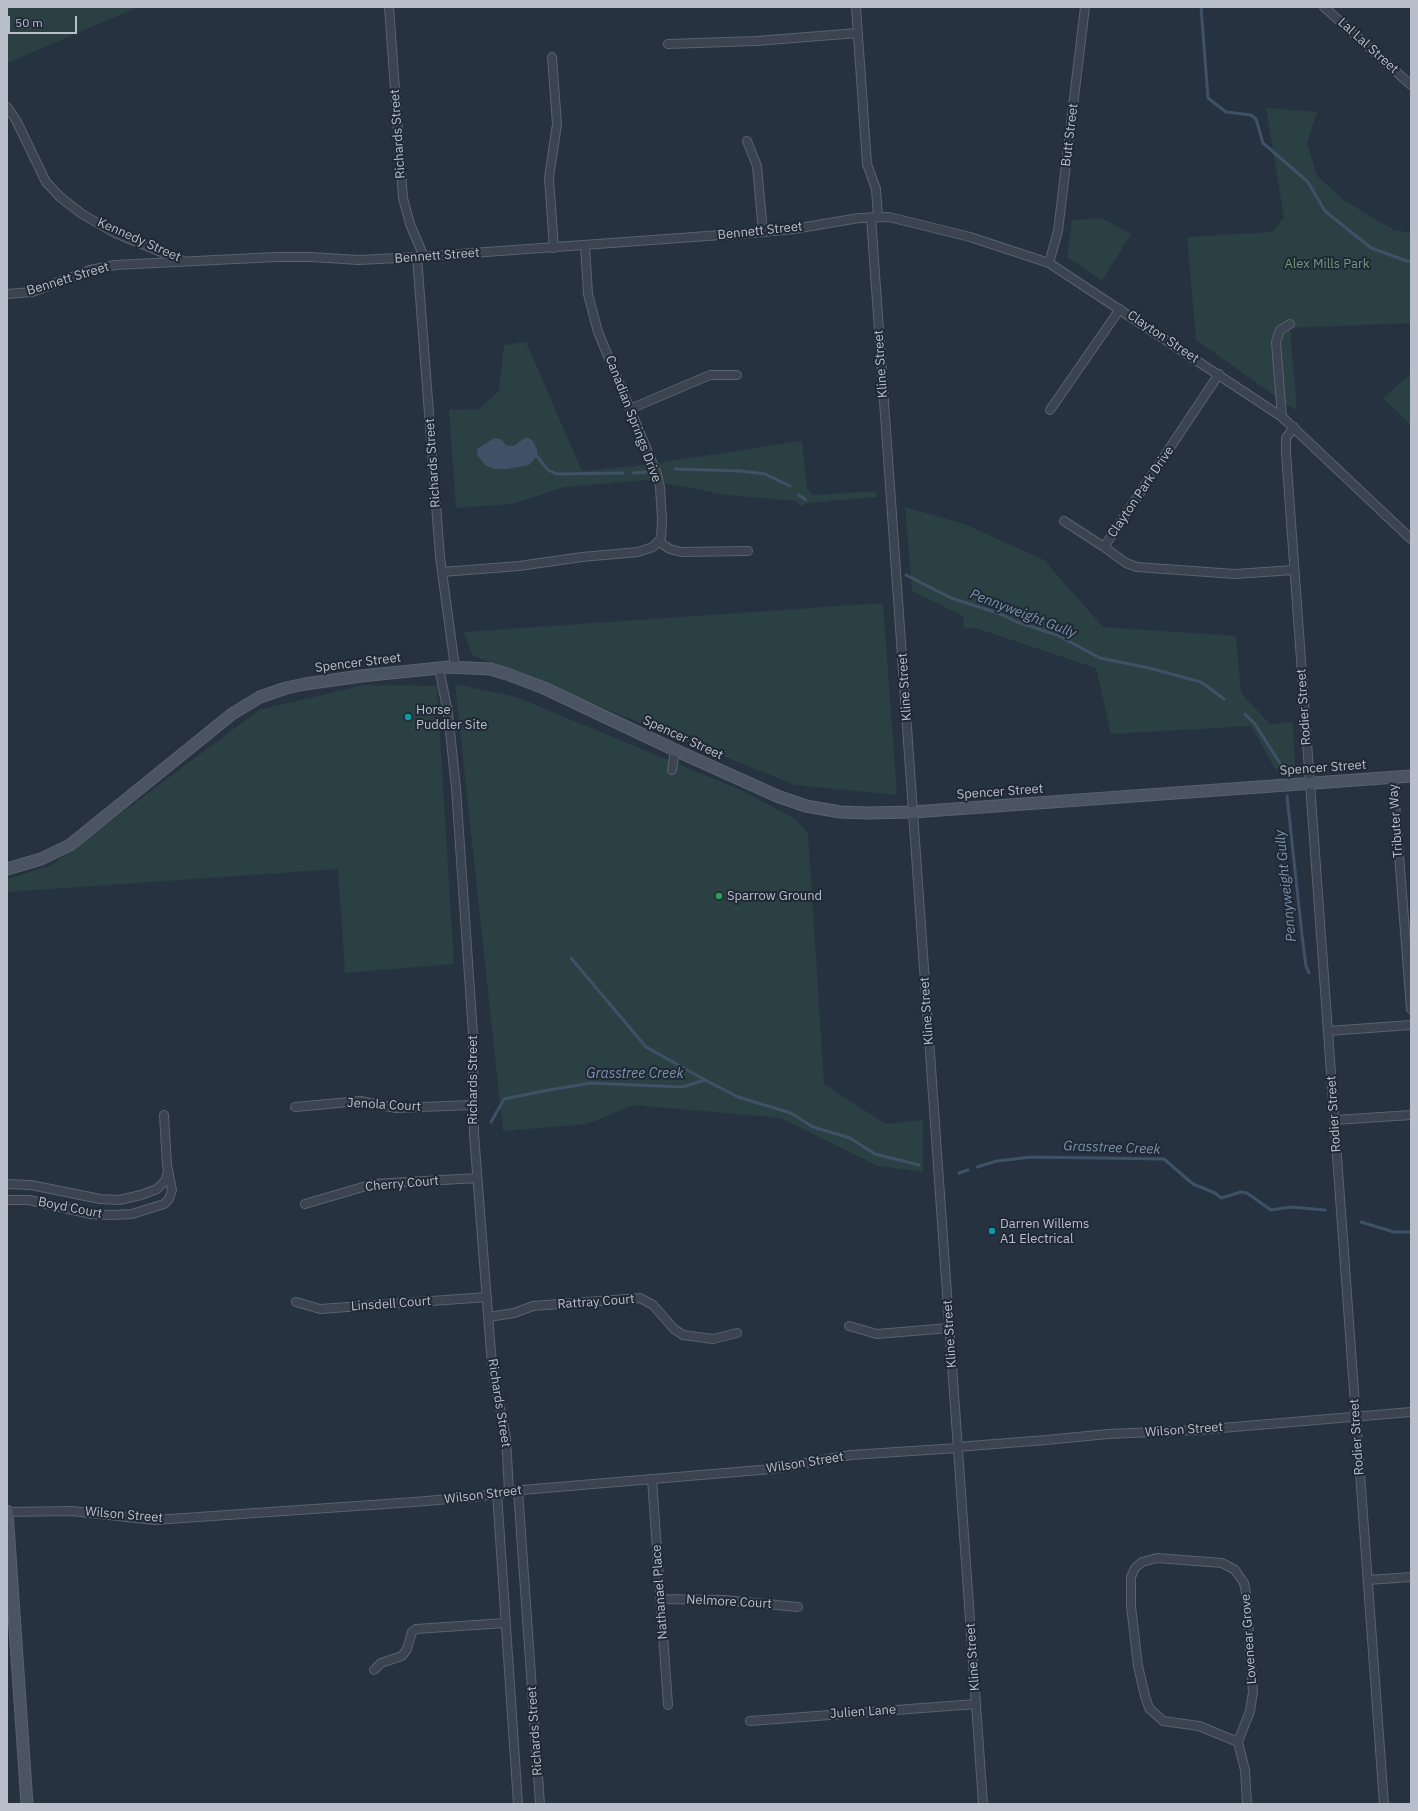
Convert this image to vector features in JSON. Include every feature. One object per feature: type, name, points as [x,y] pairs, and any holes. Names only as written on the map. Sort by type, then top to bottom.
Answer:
[{"type":"street","name":"Richards Street","points":[[389,7],[403,198],[421,257],[442,572],[455,667]]},
{"type":"street","name":"Kline Street","points":[[856,7],[867,164],[876,189],[874,217],[913,812],[983,1804]]},
{"type":"street","name":"Butt Street","points":[[1049,262],[1058,232],[1086,7]]},
{"type":"street","name":"Lal Lal Street","points":[[1324,7],[1411,85]]},
{"type":"street","points":[[668,44],[756,41],[858,33]]},
{"type":"street","points":[[552,57],[556,124],[549,178],[554,248]]},
{"type":"street","name":"Kennedy Street","points":[[7,107],[16,120],[46,182],[60,197],[82,214],[115,233],[186,262]]},
{"type":"street","points":[[747,141],[757,166],[763,232]]},
{"type":"street","name":"Bennett Street","points":[[7,294],[27,293],[68,277],[107,266],[276,257],[311,257],[351,260],[421,257],[763,232],[874,217]]},
{"type":"street","name":"Clayton Street","points":[[874,217],[903,220],[970,237],[1049,262],[1282,417],[1411,539]]},
{"type":"street","name":"Canadian Springs Drive","points":[[585,246],[588,294],[596,325],[656,470],[659,483],[663,527],[662,536],[659,542]]},
{"type":"street","points":[[1050,410],[1120,309]]},
{"type":"street","points":[[1282,417],[1276,342],[1280,330],[1290,324]]},
{"type":"street","name":"Clayton Park Drive","points":[[1219,374],[1104,547],[1126,563],[1137,567],[1235,574],[1294,570]]},
{"type":"street","points":[[630,409],[710,375],[737,375]]},
{"type":"street","name":"Rodier Street","points":[[1294,427],[1288,434],[1285,442],[1384,1804]]},
{"type":"street","points":[[1064,521],[1104,547]]},
{"type":"street","points":[[442,572],[519,566],[582,557],[638,552],[653,547],[659,542],[673,550],[681,552],[748,552]]},
{"type":"street","name":"Spencer Street","points":[[7,869],[41,859],[70,845],[232,714],[260,697],[286,688],[305,684],[361,676],[439,668],[455,667],[490,670],[525,680],[777,796],[806,806],[855,813],[913,812],[1411,776]]},
{"type":"street","name":"Richards Street","points":[[439,668],[448,713],[460,834],[473,1034],[472,1105],[477,1178],[493,1371],[506,1438],[509,1491]]},
{"type":"street","points":[[672,770],[675,750]]},
{"type":"street","name":"Tributer Way","points":[[1393,777],[1411,1009]]},
{"type":"street","points":[[1328,1031],[1411,1025]]},
{"type":"street","name":"Jenola Court","points":[[295,1107],[360,1101],[396,1108],[472,1105]]},
{"type":"street","name":"Boyd Court","points":[[7,1200],[29,1200],[98,1214],[115,1215],[132,1214],[158,1206],[169,1199],[172,1190],[168,1167],[164,1115]]},
{"type":"street","points":[[1335,1120],[1411,1115]]},
{"type":"street","name":"Boyd Court","points":[[7,1184],[31,1185],[100,1199],[119,1200],[141,1195],[160,1187],[167,1177],[168,1167]]},
{"type":"street","name":"Cherry Court","points":[[305,1204],[373,1184],[477,1178]]},
{"type":"street","name":"Linsdell Court","points":[[296,1302],[320,1309],[487,1297]]},
{"type":"street","name":"Rattray Court","points":[[488,1317],[514,1313],[533,1306],[640,1298],[653,1304],[674,1329],[683,1335],[713,1339],[737,1333]]},
{"type":"street","points":[[849,1326],[877,1334],[949,1328]]},
{"type":"street","name":"Wilson Street","points":[[7,1512],[72,1511],[163,1520],[414,1502],[518,1490],[772,1470],[851,1455],[1108,1434],[1198,1430],[1411,1412]]},
{"type":"street","name":"Nathanael Place","points":[[652,1479],[668,1705]]},
{"type":"street","name":"Richards Street","points":[[518,1490],[540,1804]]},
{"type":"street","name":"Richards Street","points":[[497,1493],[518,1804]]},
{"type":"street","points":[[7,1512],[26,1804]]},
{"type":"street","name":"Lovenear Grove","points":[[1156,1558],[1217,1562],[1232,1567],[1241,1578],[1246,1593],[1253,1692],[1250,1711],[1238,1742],[1199,1726],[1167,1722],[1157,1717],[1149,1708],[1138,1666],[1131,1606],[1131,1577],[1135,1568],[1142,1562],[1156,1558]]},
{"type":"street","points":[[1368,1580],[1411,1577]]},
{"type":"street","name":"Nelmore Court","points":[[661,1599],[724,1600],[798,1607]]},
{"type":"street","points":[[374,1670],[383,1662],[402,1656],[407,1649],[412,1632],[416,1629],[505,1623]]},
{"type":"street","name":"Julien Lane","points":[[750,1721],[976,1704]]},
{"type":"street","points":[[1238,1742],[1244,1770],[1247,1804]]},
{"type":"green space","points":[[7,7],[138,7],[7,63]]},
{"type":"green space","name":"Alex Mills Park","points":[[1266,108],[1317,112],[1307,143],[1317,176],[1345,201],[1394,230],[1411,233],[1411,323],[1290,328],[1297,411],[1196,340],[1187,237],[1272,232],[1284,217]]},
{"type":"green space","points":[[1102,218],[1131,234],[1102,281],[1067,257],[1072,220]]},
{"type":"green space","points":[[526,342],[582,471],[637,466],[802,441],[807,489],[813,495],[876,491],[877,497],[807,503],[801,506],[795,501],[727,495],[647,480],[565,487],[512,504],[456,508],[449,410],[479,409],[499,391],[504,345]]},
{"type":"green space","points":[[1411,374],[1411,425],[1383,398]]},
{"type":"green space","points":[[905,507],[964,524],[1044,560],[1103,627],[1236,636],[1241,693],[1270,724],[1293,722],[1295,768],[1275,769],[1251,726],[1111,734],[1096,668],[976,628],[964,629],[963,616],[912,591]]},
{"type":"green space","points":[[883,603],[897,795],[795,785],[472,655],[464,632]]},
{"type":"green space","points":[[455,684],[516,697],[741,790],[795,819],[808,833],[824,1084],[886,1124],[923,1120],[923,1172],[878,1166],[781,1118],[634,1105],[587,1124],[503,1131]]},
{"type":"green space","points":[[364,685],[437,686],[454,964],[345,973],[338,869],[7,892],[7,879],[52,865],[259,710]]},
{"type":"water","points":[[526,437],[532,440],[537,449],[537,456],[529,465],[507,469],[495,469],[485,465],[478,456],[477,449],[494,438],[501,439],[506,445],[514,446]]},
{"type":"waterway","points":[[1201,7],[1208,98],[1226,112],[1251,115],[1256,119],[1263,143],[1308,182],[1325,211],[1371,248],[1407,261],[1411,261]]},
{"type":"waterway","name":"Pennyweight Gully","points":[[537,456],[548,470],[557,474],[623,473]]},
{"type":"waterway","name":"Pennyweight Gully","points":[[675,469],[741,471],[765,474],[790,486]]},
{"type":"waterway","name":"Pennyweight Gully","points":[[633,473],[646,472]]},
{"type":"waterway","name":"Pennyweight Gully","points":[[799,495],[806,500]]},
{"type":"waterway","name":"Pennyweight Gully","points":[[906,575],[951,598],[998,613],[1017,622],[1057,635],[1100,658],[1149,668],[1201,682],[1224,699]]},
{"type":"waterway","name":"Pennyweight Gully","points":[[1245,714],[1255,724],[1286,773]]},
{"type":"waterway","name":"Pennyweight Gully","points":[[1287,796],[1302,935],[1306,966],[1309,973]]},
{"type":"waterway","points":[[571,958],[646,1047],[705,1080]]},
{"type":"waterway","name":"Grasstree Creek","points":[[491,1122],[504,1099],[549,1090],[591,1083],[682,1087],[705,1080],[738,1097],[791,1113],[813,1127],[850,1138],[875,1154],[919,1165]]},
{"type":"waterway","name":"Grasstree Creek","points":[[977,1167],[997,1161],[1032,1157],[1164,1159],[1193,1184],[1215,1193],[1221,1198],[1241,1192],[1247,1193],[1271,1210],[1291,1207],[1325,1210]]},
{"type":"waterway","name":"Grasstree Creek","points":[[959,1173],[968,1170]]},
{"type":"waterway","name":"Grasstree Creek","points":[[1361,1222],[1394,1232],[1411,1232]]},
{"type":"place","name":"Horse Puddler Site","points":[[408,717]]},
{"type":"place","name":"Sparrow Ground","points":[[719,896]]},
{"type":"place","name":"Darren Willems A1 Electrical","points":[[992,1231]]}]
